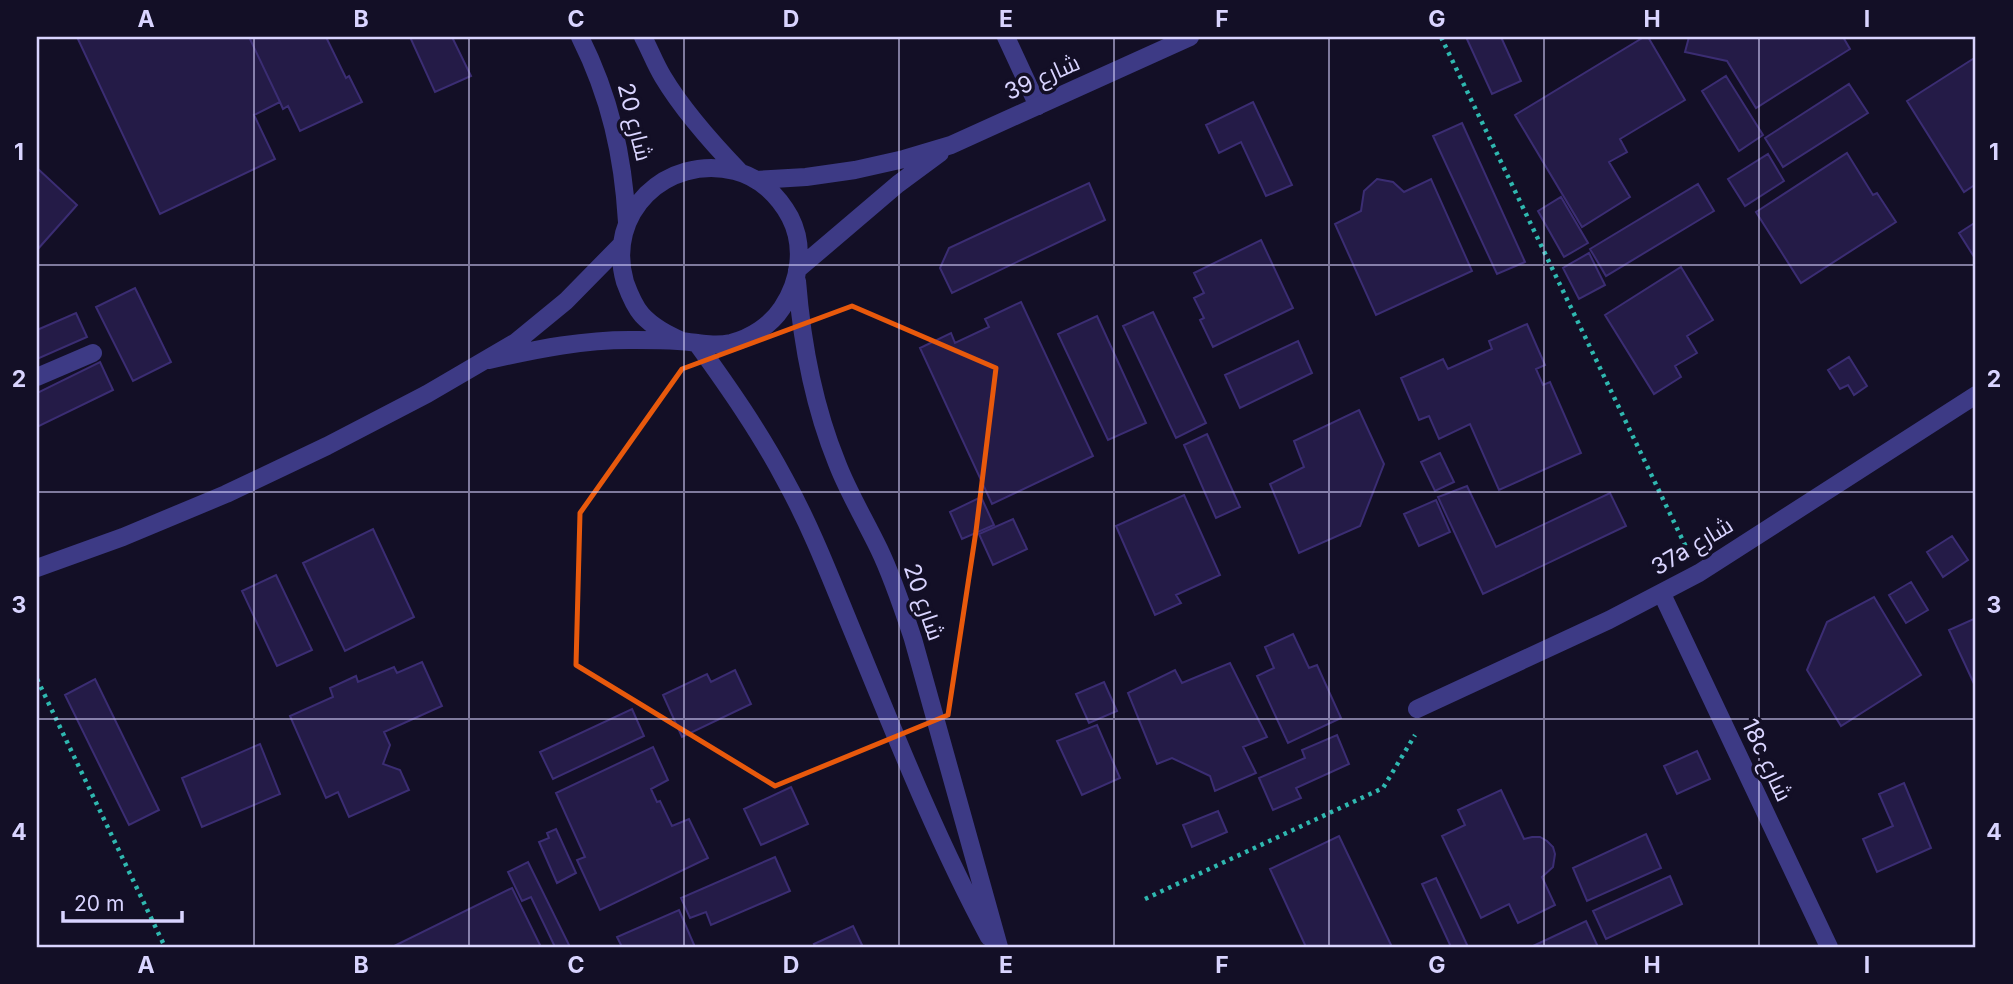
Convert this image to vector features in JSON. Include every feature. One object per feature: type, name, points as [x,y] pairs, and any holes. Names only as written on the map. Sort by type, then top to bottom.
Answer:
[{"type":"street","name":"شارع 20","points":[[580,37],[607,99],[625,181],[627,224]]},
{"type":"street","name":"شارع 20","points":[[643,37],[663,76],[686,110],[712,142],[748,176]]},
{"type":"street","points":[[1006,37],[1038,106]]},
{"type":"street","name":"شارع 39","points":[[748,176],[806,177],[855,170],[951,145],[1191,37]]},
{"type":"street","name":"شارع 39","points":[[797,274],[898,184],[951,145]]},
{"type":"street","points":[[489,360],[536,349],[585,343],[633,340],[717,345],[752,335],[767,325],[790,295],[797,274],[799,259],[792,220],[770,190],[748,176],[720,167],[682,172],[649,191],[636,206],[621,245],[622,270],[629,293],[642,314],[660,330],[690,343]]},
{"type":"street","points":[[37,568],[123,537],[226,494],[327,446],[489,360],[542,322],[621,245]]},
{"type":"street","name":"شارع 20","points":[[797,274],[800,326],[808,373],[821,419],[837,464],[884,561],[913,639],[997,947]]},
{"type":"street","name":"شارع 20","points":[[690,343],[730,388],[759,433],[813,535],[924,805],[949,859],[997,947]]},
{"type":"street","points":[[37,377],[93,353]]},
{"type":"street","name":"37a شارع","points":[[1416,709],[1662,594],[1976,395]]},
{"type":"street","name":"18c شارع","points":[[1662,594],[1829,947]]},
{"type":"path","points":[[1441,37],[1699,573]]},
{"type":"path","points":[[37,679],[165,947]]},
{"type":"path","points":[[1145,899],[1383,788],[1436,700]]},
{"type":"highlighted area","points":[[852,306],[996,368],[976,531],[948,715],[775,786],[576,665],[580,513],[682,369]]},
{"type":"building","points":[[77,37],[249,37],[280,102],[254,115],[275,159],[160,214]]},
{"type":"building","points":[[249,37],[326,37],[346,78],[349,76],[362,102],[300,131],[288,106],[283,109]]},
{"type":"building","points":[[410,37],[452,37],[471,76],[435,92]]},
{"type":"building","points":[[1466,37],[1501,37],[1521,81],[1492,94]]},
{"type":"building","points":[[1648,37],[1685,100],[1620,139],[1627,152],[1609,162],[1630,197],[1582,227],[1515,115]]},
{"type":"building","points":[[1689,37],[1843,37],[1850,49],[1756,108],[1727,61],[1685,52]]},
{"type":"building","points":[[1976,57],[1976,184],[1964,192],[1907,101]]},
{"type":"building","points":[[1726,76],[1763,135],[1739,151],[1702,91]]},
{"type":"building","points":[[1849,84],[1868,113],[1783,167],[1765,138]]},
{"type":"building","points":[[1253,102],[1292,185],[1266,196],[1241,142],[1219,153],[1206,125]]},
{"type":"building","points":[[1462,123],[1525,262],[1497,274],[1433,136]]},
{"type":"building","points":[[1847,153],[1873,195],[1877,193],[1896,222],[1801,283],[1756,212]]},
{"type":"building","points":[[1768,154],[1784,181],[1745,206],[1728,179]]},
{"type":"building","points":[[37,168],[77,205],[37,250]]},
{"type":"building","points":[[1377,179],[1393,182],[1404,192],[1431,179],[1472,271],[1376,315],[1335,224],[1361,211],[1364,191]]},
{"type":"building","points":[[1089,183],[1105,220],[952,293],[940,268],[949,248]]},
{"type":"building","points":[[1698,184],[1714,211],[1606,276],[1590,249]]},
{"type":"building","points":[[1561,197],[1588,243],[1564,257],[1538,211]]},
{"type":"building","points":[[1976,222],[1976,260],[1959,233]]},
{"type":"building","points":[[1261,240],[1293,308],[1213,347],[1200,320],[1204,318],[1194,298],[1204,293],[1194,273]]},
{"type":"building","points":[[1589,253],[1605,285],[1579,299],[1563,268]]},
{"type":"building","points":[[1681,267],[1713,320],[1687,336],[1697,353],[1675,366],[1681,377],[1654,394],[1605,315]]},
{"type":"building","points":[[135,288],[171,362],[133,381],[96,307]]},
{"type":"building","points":[[1021,302],[1093,456],[992,504],[920,348],[951,333],[955,343],[989,327],[985,319]]},
{"type":"building","points":[[1153,312],[1206,423],[1176,438],[1123,326]]},
{"type":"building","points":[[76,313],[87,337],[37,359],[37,330]]},
{"type":"building","points":[[1097,316],[1146,423],[1108,440],[1058,334]]},
{"type":"building","points":[[1527,324],[1545,365],[1536,369],[1543,385],[1550,382],[1581,453],[1499,490],[1470,424],[1439,439],[1429,416],[1419,420],[1401,378],[1443,359],[1448,369],[1492,349],[1489,341]]},
{"type":"building","points":[[1298,341],[1312,373],[1240,408],[1225,375]]},
{"type":"building","points":[[1849,357],[1867,386],[1854,395],[1848,385],[1840,389],[1828,370]]},
{"type":"building","points":[[100,362],[113,390],[37,427],[37,393]]},
{"type":"building","points":[[1359,410],[1384,464],[1360,526],[1299,553],[1270,484],[1304,467],[1294,441]]},
{"type":"building","points":[[1207,434],[1240,507],[1216,518],[1184,445]]},
{"type":"building","points":[[1440,453],[1454,482],[1435,491],[1421,462]]},
{"type":"building","points":[[1467,486],[1496,547],[1610,493],[1626,526],[1483,594],[1438,497]]},
{"type":"building","points":[[1184,495],[1220,575],[1176,595],[1181,603],[1155,615],[1116,526]]},
{"type":"building","points":[[981,497],[994,525],[962,539],[950,512]]},
{"type":"building","points":[[1436,500],[1450,532],[1419,546],[1404,514]]},
{"type":"building","points":[[1013,519],[1027,549],[993,565],[979,534]]},
{"type":"building","points":[[373,529],[414,617],[345,651],[303,563]]},
{"type":"building","points":[[1952,536],[1968,560],[1943,577],[1927,552]]},
{"type":"building","points":[[276,575],[312,650],[277,666],[242,591]]},
{"type":"building","points":[[1911,582],[1928,610],[1906,623],[1889,595]]},
{"type":"building","points":[[1874,597],[1921,675],[1841,726],[1807,670],[1827,622]]},
{"type":"building","points":[[1976,618],[1976,688],[1949,630]]},
{"type":"building","points":[[1293,634],[1309,668],[1317,665],[1341,718],[1288,743],[1257,676],[1274,668],[1265,647]]},
{"type":"building","points":[[422,662],[442,706],[384,732],[390,745],[383,764],[400,770],[409,790],[349,817],[338,792],[326,798],[290,716],[333,697],[330,688],[356,676],[358,682],[394,667],[397,673]]},
{"type":"building","points":[[1230,663],[1267,737],[1243,747],[1256,773],[1215,791],[1210,776],[1172,758],[1157,764],[1128,693],[1175,670],[1182,683]]},
{"type":"building","points":[[735,670],[751,704],[682,737],[663,695],[707,674],[711,682]]},
{"type":"building","points":[[95,679],[159,810],[129,825],[65,695]]},
{"type":"building","points":[[1104,682],[1117,711],[1089,723],[1076,694]]},
{"type":"building","points":[[632,709],[644,736],[553,779],[540,752]]},
{"type":"building","points":[[1097,725],[1120,778],[1082,795],[1057,741]]},
{"type":"building","points":[[1337,735],[1349,764],[1296,788],[1301,798],[1273,810],[1259,778],[1305,758],[1302,750]]},
{"type":"building","points":[[260,744],[280,794],[202,827],[182,778]]},
{"type":"building","points":[[653,747],[668,780],[651,789],[657,802],[660,801],[672,826],[689,819],[708,858],[600,910],[577,860],[585,857],[556,793]]},
{"type":"building","points":[[1697,751],[1710,779],[1677,794],[1664,766]]},
{"type":"building","points":[[1904,783],[1931,848],[1877,872],[1863,839],[1893,826],[1879,794]]},
{"type":"building","points":[[791,787],[808,824],[761,845],[744,809]]},
{"type":"building","points":[[1501,790],[1524,839],[1540,837],[1553,847],[1555,854],[1553,867],[1542,877],[1555,905],[1518,923],[1509,904],[1481,918],[1442,836],[1465,825],[1458,810]]},
{"type":"building","points":[[1218,811],[1227,832],[1192,847],[1183,825]]},
{"type":"building","points":[[556,829],[576,873],[557,883],[539,842],[549,838],[547,833]]},
{"type":"building","points":[[1646,834],[1661,868],[1587,901],[1573,868]]},
{"type":"building","points":[[1339,836],[1392,947],[1306,947],[1270,869]]},
{"type":"building","points":[[775,857],[790,891],[711,925],[706,912],[690,918],[681,898]]},
{"type":"building","points":[[528,862],[570,947],[555,947],[531,897],[522,901],[508,872]]},
{"type":"building","points":[[1670,876],[1682,904],[1606,939],[1593,911]]},
{"type":"building","points":[[1436,878],[1468,947],[1451,947],[1422,884]]},
{"type":"building","points":[[512,888],[541,947],[394,946]]},
{"type":"building","points":[[679,910],[695,947],[622,947],[617,937]]},
{"type":"building","points":[[1586,921],[1598,947],[1531,947]]},
{"type":"building","points":[[853,926],[863,947],[816,947],[814,944]]}]
